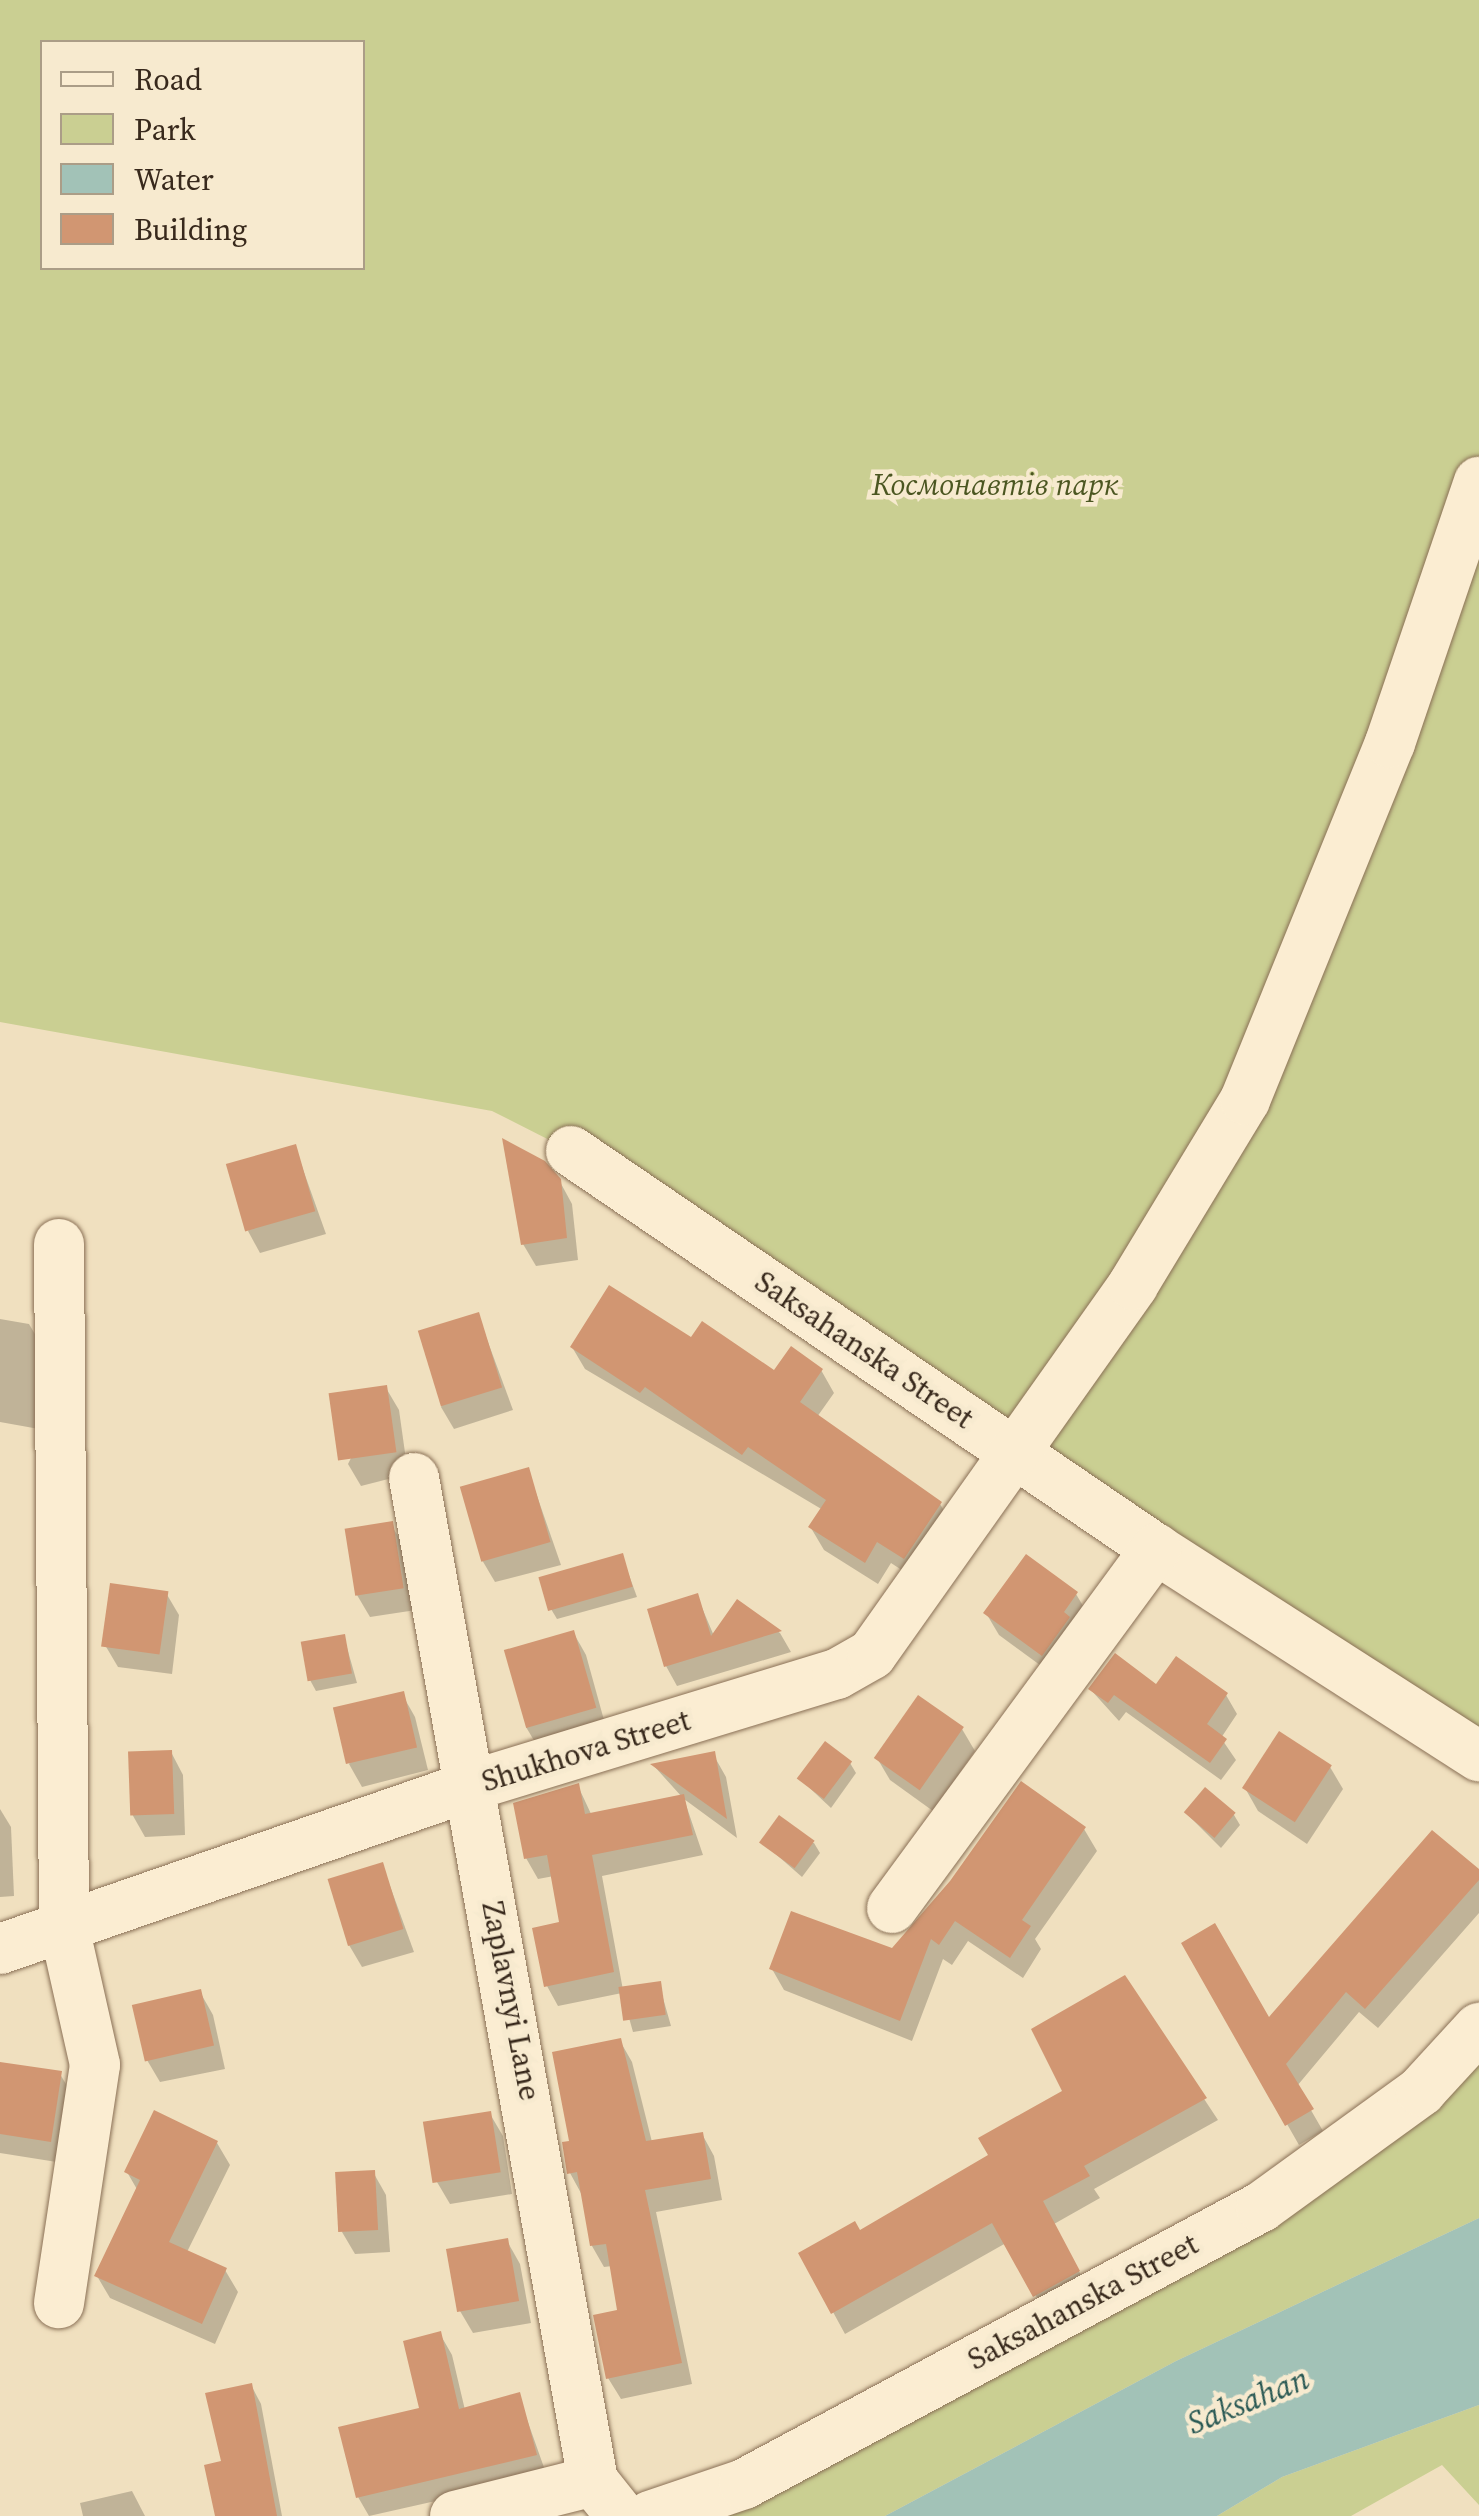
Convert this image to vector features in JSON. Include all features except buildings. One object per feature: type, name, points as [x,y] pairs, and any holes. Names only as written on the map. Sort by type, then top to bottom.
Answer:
[{"type":"street","name":"Shukhova Street","points":[[0,1950],[470,1786],[856,1667],[872,1654],[1132,1285],[1244,1100],[1390,743],[1479,482]]},
{"type":"street","name":"Saksahanska Street","points":[[571,1151],[1156,1549],[1479,1756]]},
{"type":"street","points":[[59,1244],[64,1928],[95,2065],[60,2303]]},
{"type":"street","name":"Zaplavnyi Lane","points":[[414,1478],[607,2499]]},
{"type":"street","points":[[892,1908],[1156,1549]]},
{"type":"street","name":"Saksahanska Street","points":[[650,2516],[744,2484],[1261,2207],[1420,2091],[1479,2028]]},
{"type":"street","points":[[455,2516],[607,2499]]},
{"type":"green space","name":"Космонавтів парк","points":[[0,0],[1479,0],[1479,1756],[571,1151],[492,1111],[0,1022]]},
{"type":"green space","points":[[1479,2028],[1479,2218],[1176,2361],[885,2516],[650,2516],[1261,2207]]},
{"type":"green space","points":[[1479,2405],[1479,2505],[1442,2465],[1351,2516],[1217,2516],[1282,2477]]},
{"type":"water","name":"Saksahan","points":[[1479,2218],[1479,2405],[1282,2477],[1217,2516],[885,2516],[1176,2361]]}]
